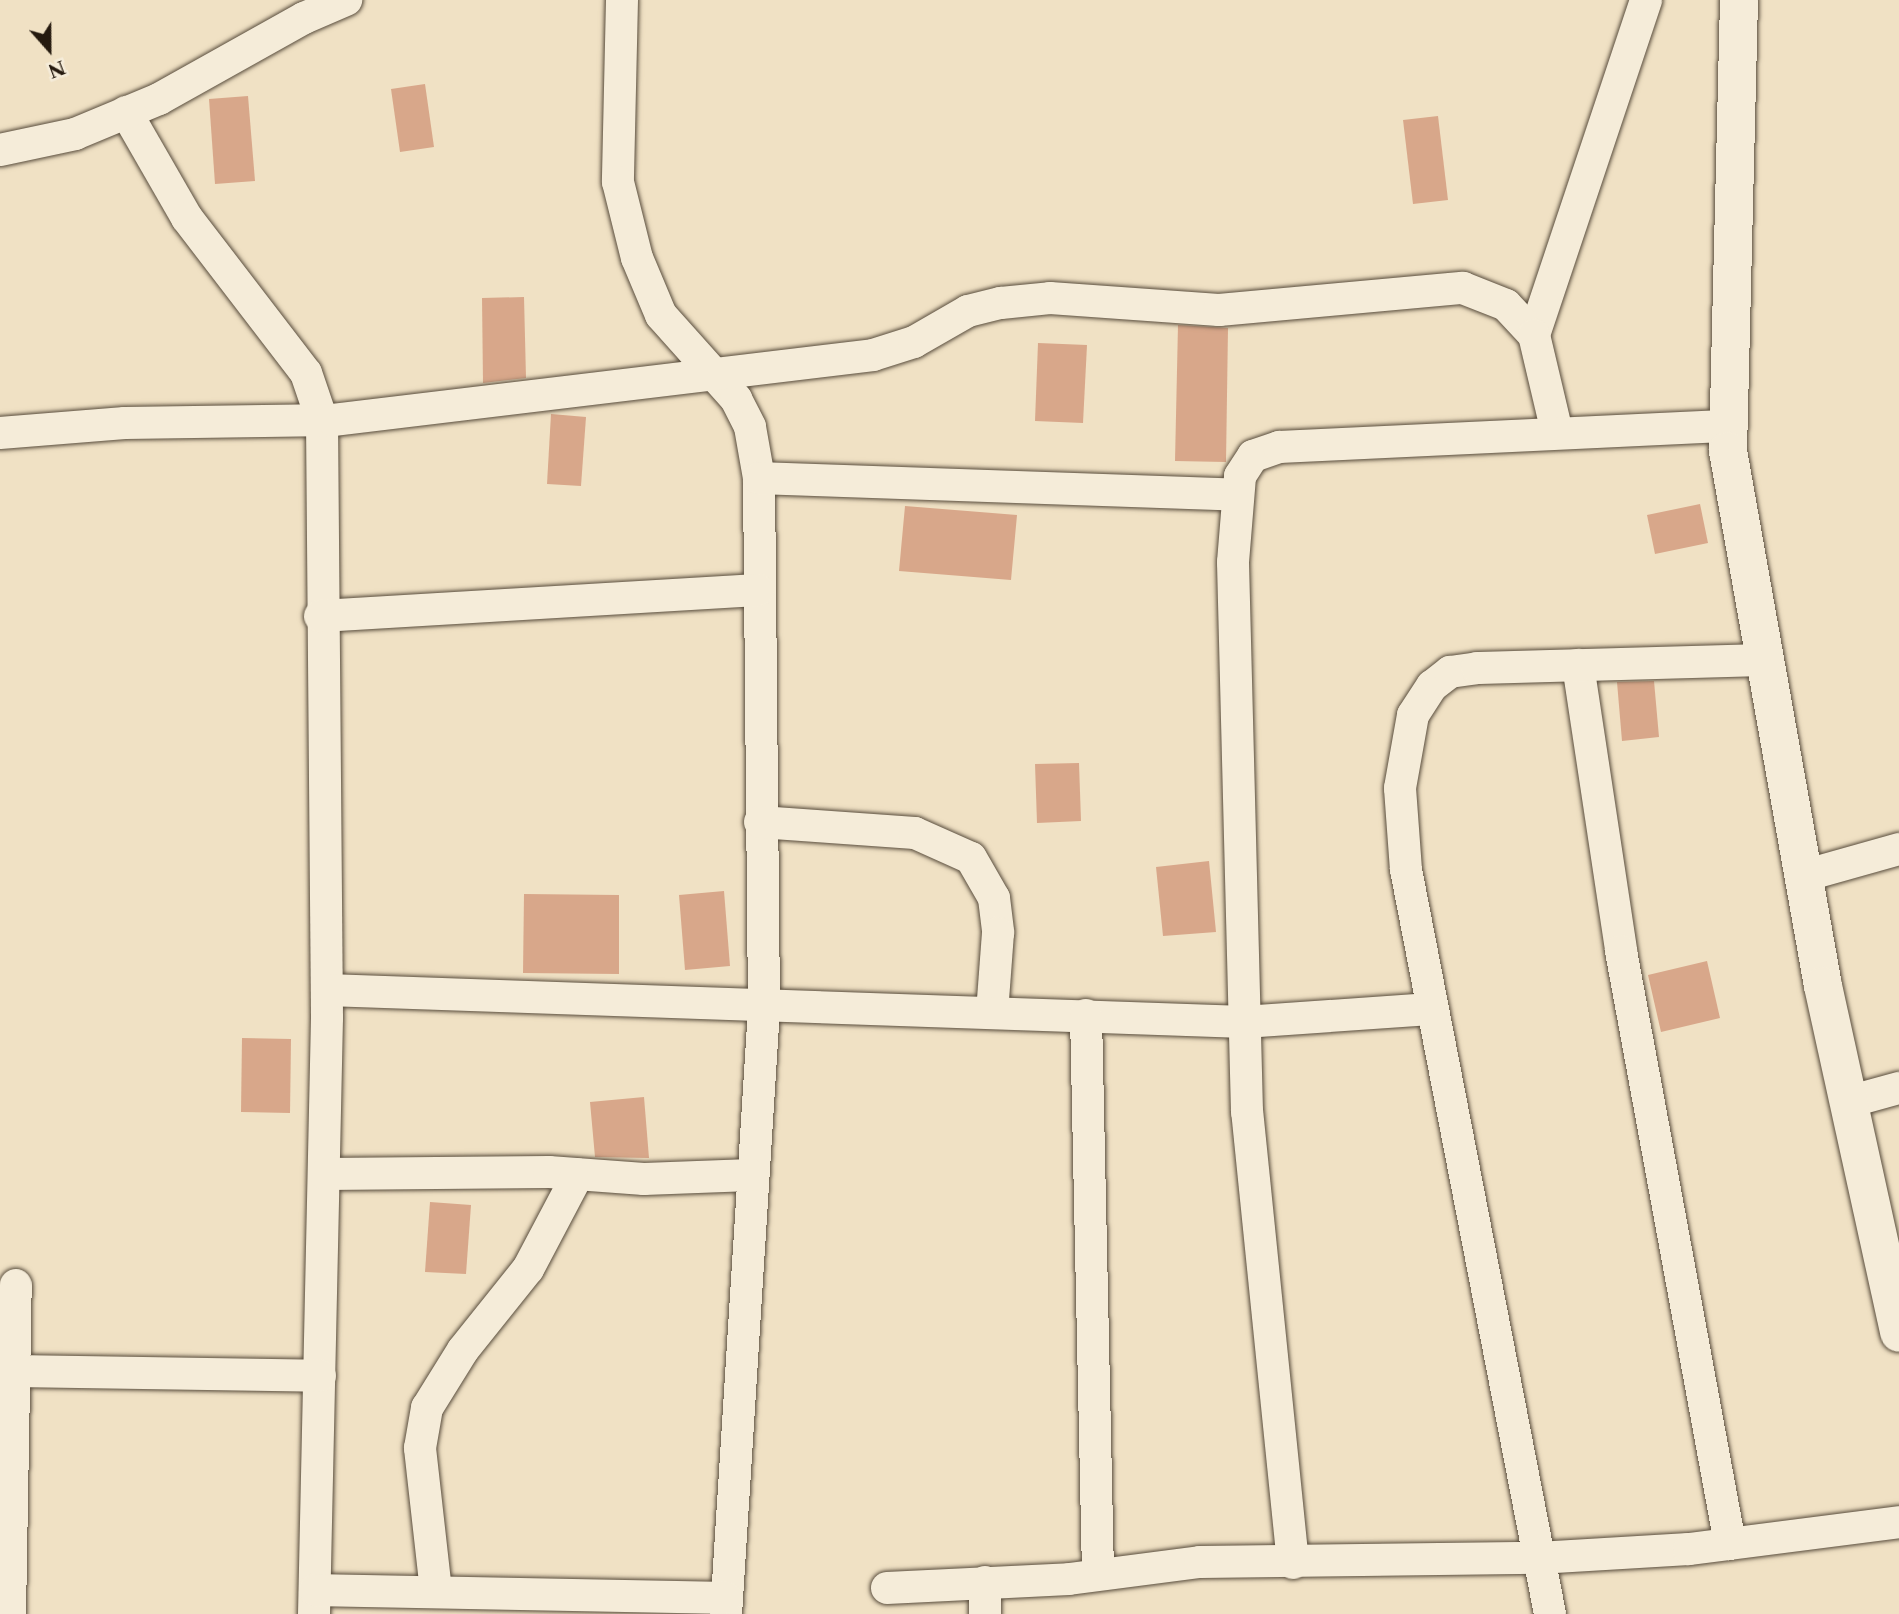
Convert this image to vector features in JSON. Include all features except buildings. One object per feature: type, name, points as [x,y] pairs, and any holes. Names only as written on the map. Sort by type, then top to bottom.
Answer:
[{"type":"street","points":[[0,150],[75,134],[126,112],[313,6],[346,0]]},
{"type":"street","points":[[126,112],[187,218],[306,373],[322,420],[320,616],[327,990],[315,1602],[436,1591],[726,1606],[751,1175],[760,1124],[764,1009],[760,822],[759,478],[750,427],[736,399],[661,315],[637,258],[618,182],[622,0]]},
{"type":"street","points":[[1534,335],[1646,0]]},
{"type":"street","points":[[1739,0],[1728,451],[1803,876],[1848,1102],[1897,1319]]},
{"type":"street","points":[[0,433],[125,423],[322,420],[711,372],[883,354],[968,311],[1049,298],[1219,310],[1463,288],[1506,305],[1534,335],[1557,432]]},
{"type":"street","points":[[1293,1563],[1247,1112],[1233,562],[1240,476],[1253,456],[1279,447],[1729,426]]},
{"type":"street","points":[[759,478],[1238,495]]},
{"type":"street","points":[[320,616],[758,590]]},
{"type":"street","points":[[1550,1614],[1406,870],[1400,788],[1413,715],[1432,686],[1450,672],[1578,665],[1765,660]]},
{"type":"street","points":[[1578,665],[1621,951],[1730,1544]]},
{"type":"street","points":[[760,822],[915,833],[971,858],[995,898],[998,933],[992,1013]]},
{"type":"street","points":[[1803,876],[1899,849]]},
{"type":"street","points":[[327,990],[764,1009],[1086,1015],[1244,1022],[1431,1009]]},
{"type":"street","points":[[1086,1015],[1098,1574]]},
{"type":"street","points":[[1848,1102],[1899,1088]]},
{"type":"street","points":[[325,1174],[578,1174],[644,1179],[751,1175]]},
{"type":"street","points":[[436,1591],[420,1448],[427,1408],[463,1350],[527,1269],[578,1174]]},
{"type":"street","points":[[10,1614],[16,1284]]},
{"type":"street","points":[[15,1371],[320,1376]]},
{"type":"street","points":[[887,1588],[1098,1574],[1200,1562],[1293,1563],[1538,1558],[1730,1544],[1899,1522]]},
{"type":"street","points":[[985,1582],[985,1614]]}]
